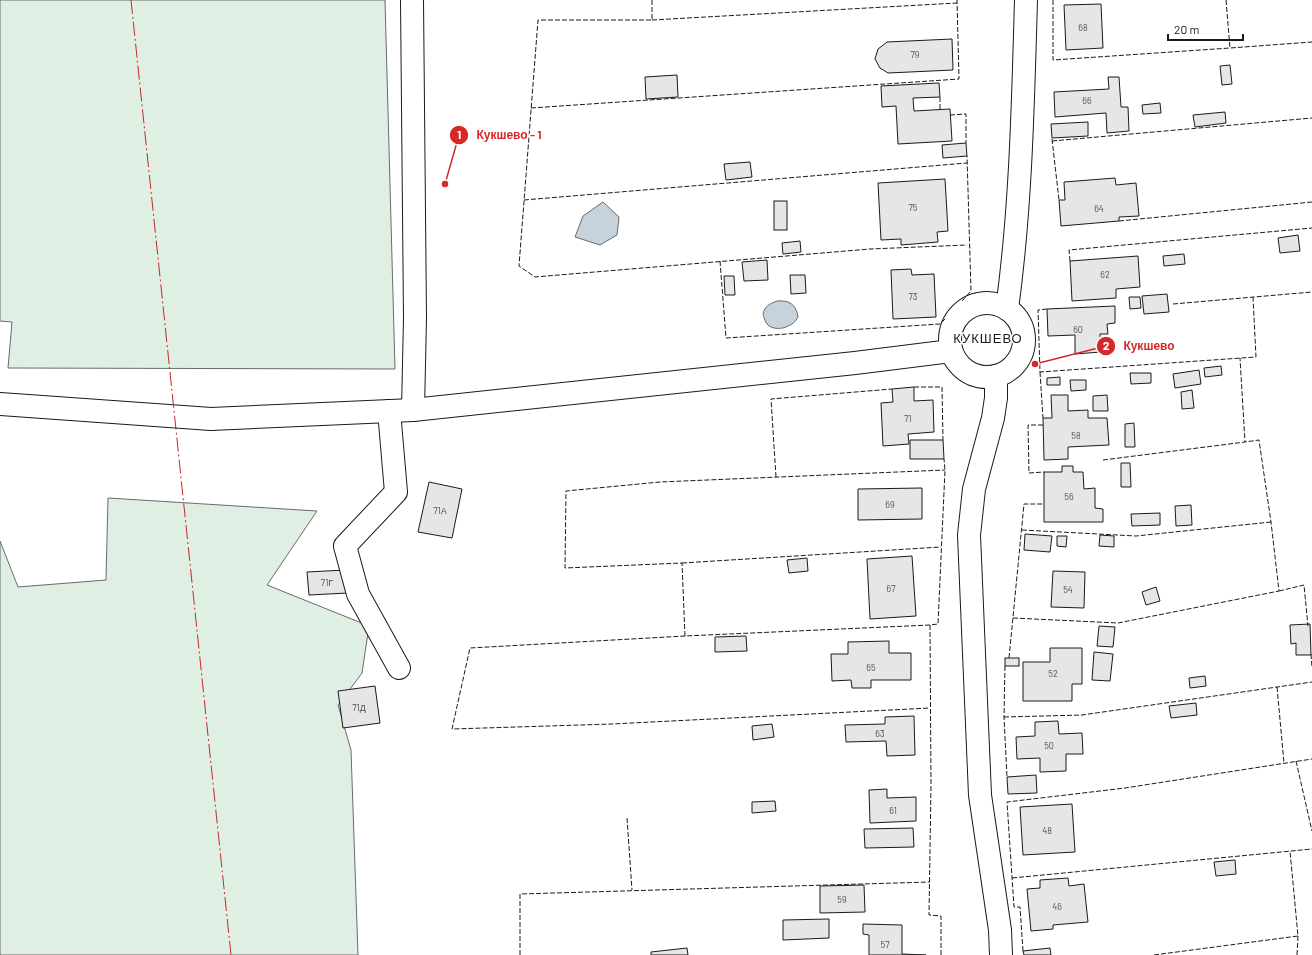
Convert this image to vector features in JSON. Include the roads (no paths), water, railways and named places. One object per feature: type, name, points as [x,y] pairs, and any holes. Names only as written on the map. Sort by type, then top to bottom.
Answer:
[{"type":"street","points":[[412,0],[415,310],[414,410]]},
{"type":"street","points":[[1007,309],[1012,271],[1022,144],[1026,0]]},
{"type":"street","points":[[983,304],[995,304],[1007,309],[1016,317],[1022,328],[1024,340],[1022,353],[1016,364],[1007,372],[984,378],[972,374],[962,368],[954,359],[951,351],[950,336],[953,324],[960,314],[970,307],[983,304]]},
{"type":"street","points":[[0,404],[211,419],[414,410],[855,364],[951,351]]},
{"type":"street","points":[[996,376],[996,398],[993,418],[974,489],[969,535],[980,795],[1000,930],[1001,955]]},
{"type":"street","points":[[389,411],[396,492],[345,546],[358,594],[399,668]]},
{"type":"place","name":"Кукшево - 1","points":[[445,184]]},
{"type":"place","name":"Кукшево","points":[[1035,364]]},
{"type":"district","name":"КУКШЕВО","points":[[988,338]]}]
